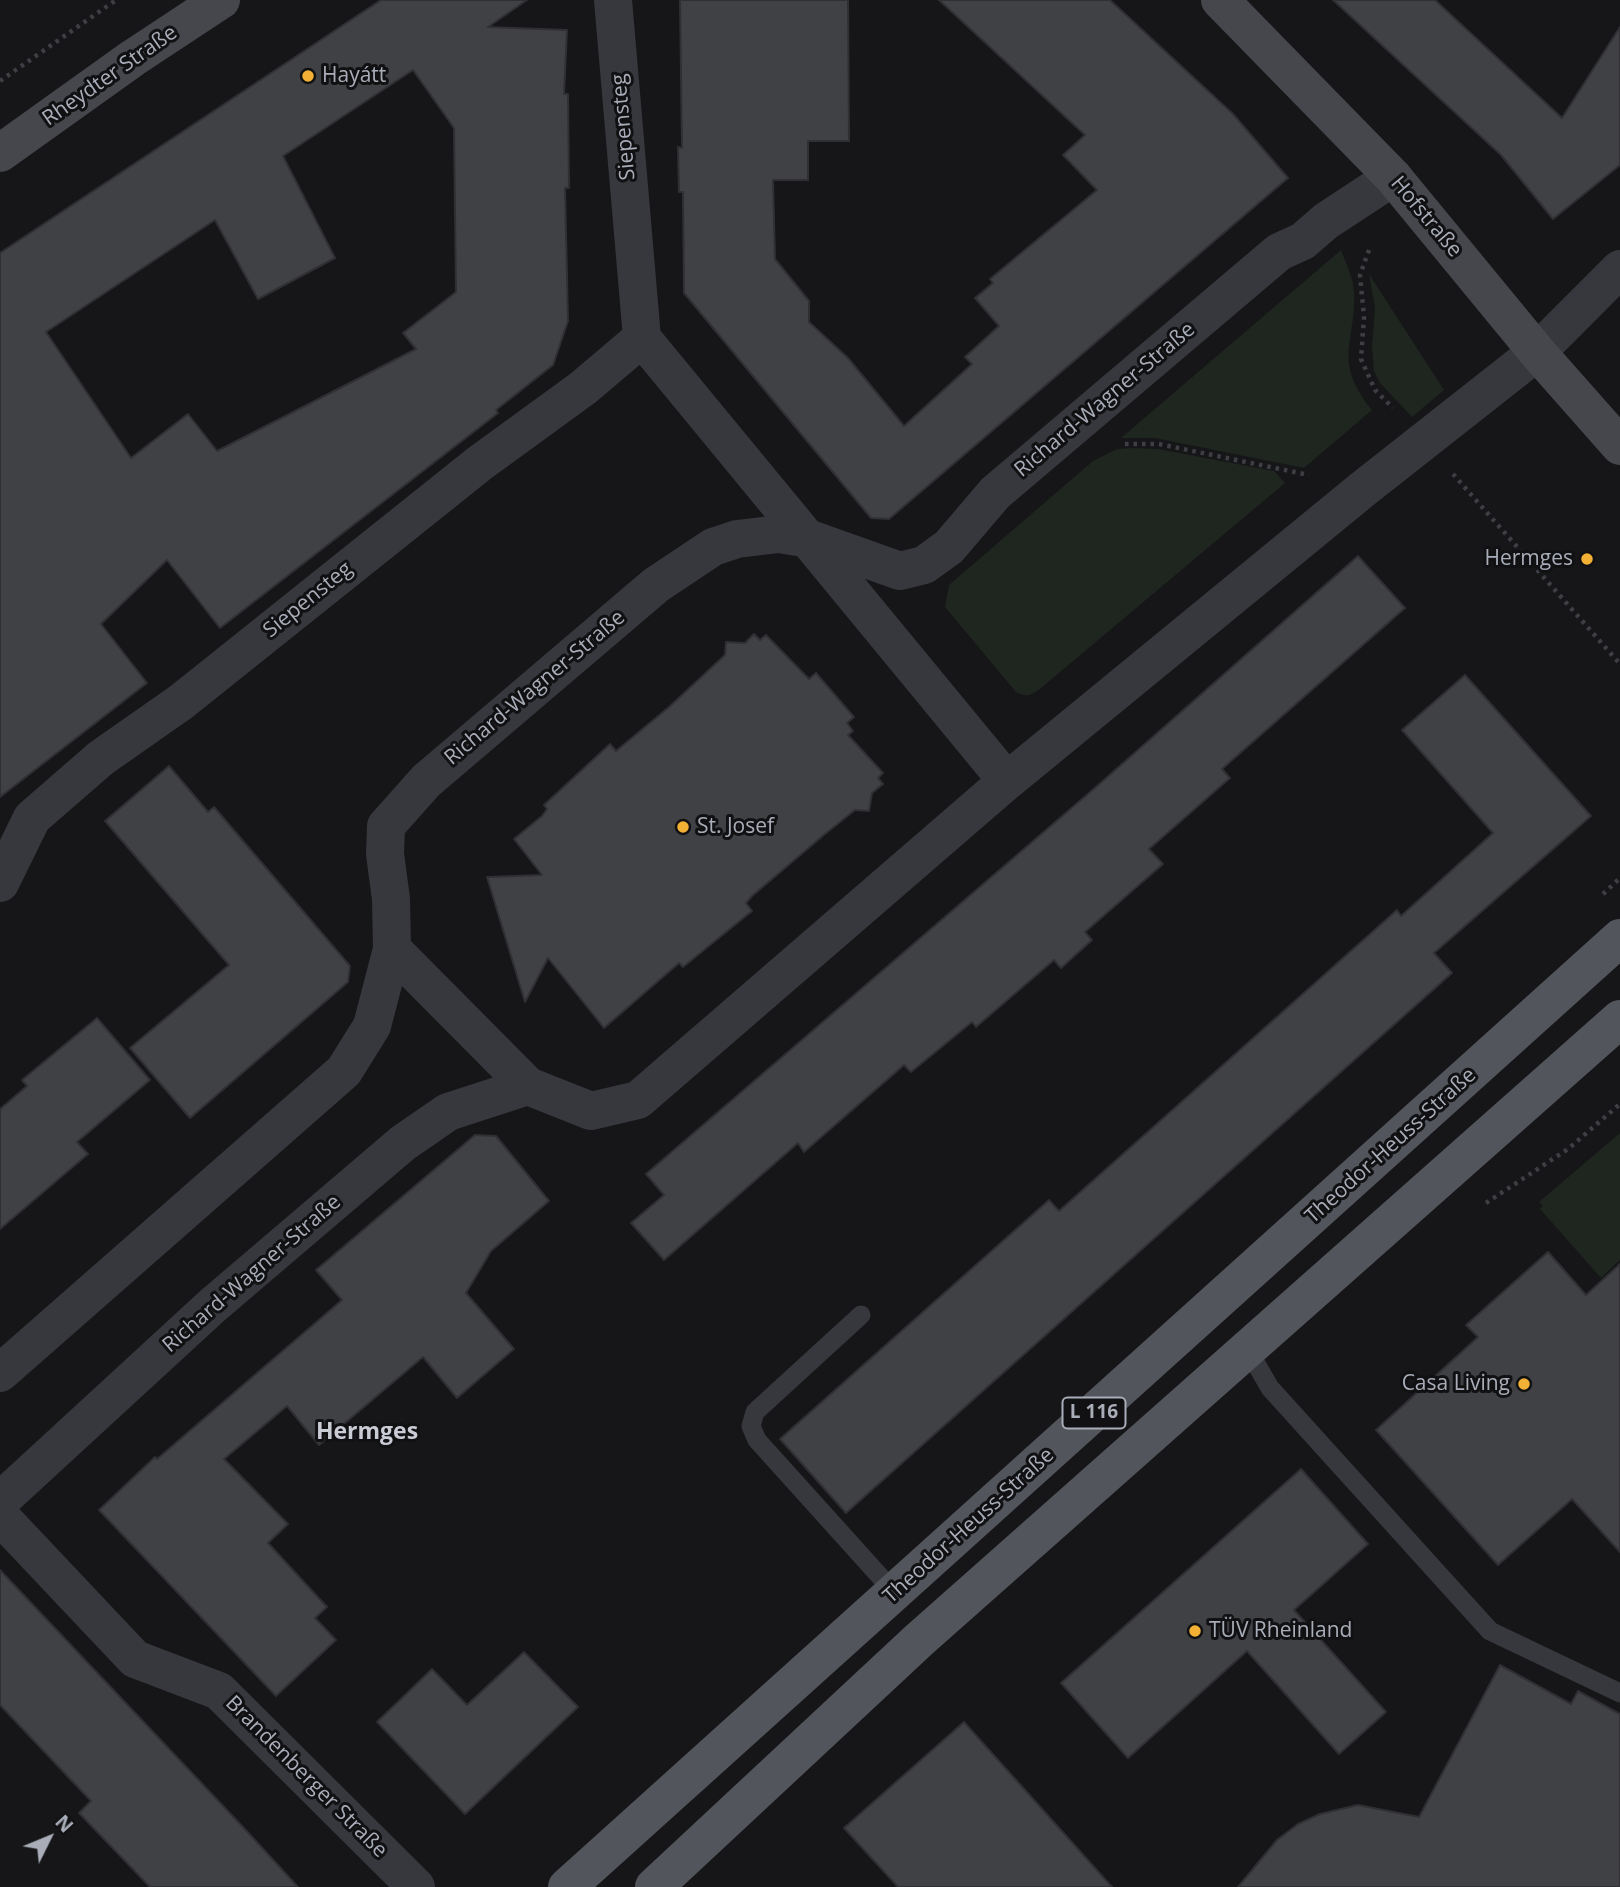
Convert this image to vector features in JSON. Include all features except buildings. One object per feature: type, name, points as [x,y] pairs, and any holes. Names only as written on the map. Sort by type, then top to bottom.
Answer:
[{"type":"main road","name":"Hofstraße","points":[[1220,0],[1393,177],[1537,352],[1620,446]]},
{"type":"main road","name":"Rheydter Straße","points":[[0,153],[203,5]]},
{"type":"main road","name":"Theodor-Heuss-Straße","points":[[567,1887],[1620,938]]},
{"type":"main road","name":"L 116","points":[[654,1887],[919,1640],[1620,1018]]},
{"type":"street","name":"Siepensteg","points":[[0,883],[32,818],[101,758],[181,702],[480,463],[583,388],[642,338],[613,0]]},
{"type":"street","name":"Richard-Wagner-Straße","points":[[0,1373],[344,1071],[372,1026],[392,949],[386,826],[426,781],[656,585],[696,556],[737,539],[779,534],[810,539],[900,571],[923,565],[949,547],[995,493],[1279,252],[1303,241],[1326,221],[1393,177]]},
{"type":"street","points":[[392,949],[528,1086],[591,1111],[638,1100],[1007,781],[1373,481],[1537,352],[1620,268]]},
{"type":"street","points":[[642,338],[1007,781]]},
{"type":"street","name":"Richard-Wagner-Straße","points":[[0,1501],[212,1306],[403,1143],[447,1112],[528,1086]]},
{"type":"street","name":"Brandenberger Straße","points":[[0,1516],[135,1659],[219,1690],[416,1887]]},
{"type":"lane","points":[[861,1315],[755,1412],[751,1426],[757,1440],[895,1593]]},
{"type":"lane","points":[[1248,1350],[1270,1388],[1490,1631],[1620,1693]]},
{"type":"path","points":[[0,81],[116,0]]},
{"type":"path","points":[[1123,444],[1159,444],[1299,472],[1373,481]]},
{"type":"shaded area","points":[[1341,250],[1354,292],[1349,364],[1360,393],[1372,410],[1304,468],[1155,438],[1121,438]]},
{"type":"shaded area","points":[[1369,274],[1444,390],[1412,417],[1380,383],[1374,371],[1372,346],[1375,308]]},
{"type":"shaded area","points":[[1117,449],[1158,449],[1274,471],[1285,483],[1041,688],[1029,695],[1020,694],[945,607],[949,585],[1093,461]]},
{"type":"shaded area","points":[[1620,1133],[1620,1260],[1601,1278],[1540,1209],[1543,1206],[1539,1202]]},
{"type":"place","name":"Hayátt","points":[[308,76]]},
{"type":"place","name":"Hermges","points":[[1587,559]]},
{"type":"place","name":"St. Josef","points":[[683,827]]},
{"type":"place","name":"Casa Living","points":[[1524,1384]]},
{"type":"place","name":"TÜV Rheinland","points":[[1195,1631]]},
{"type":"district","name":"Hermges","points":[[367,1432]]}]
